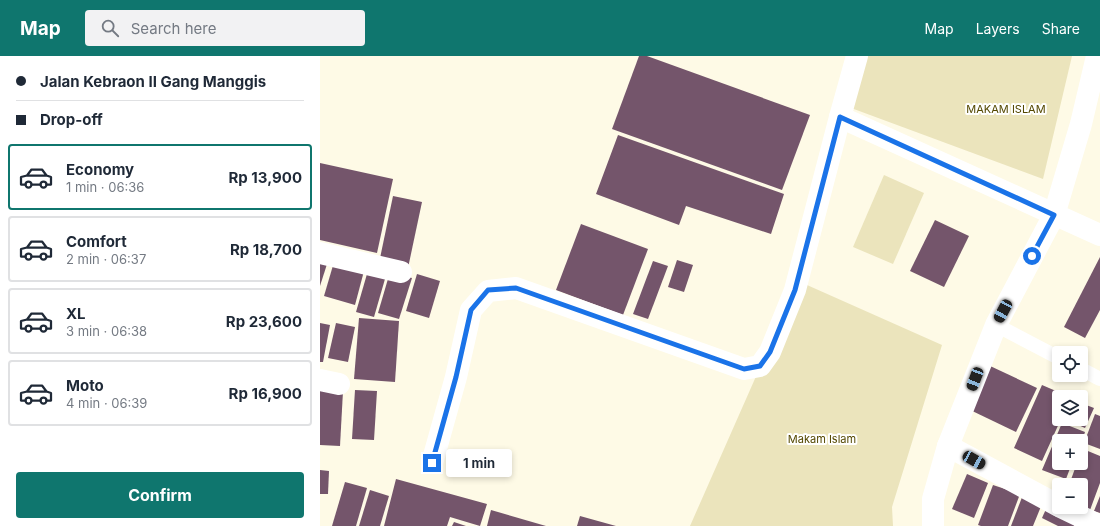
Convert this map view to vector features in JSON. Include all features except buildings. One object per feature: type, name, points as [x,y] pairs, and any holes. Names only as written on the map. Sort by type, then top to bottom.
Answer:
[{"type":"street","points":[[432,463],[456,377],[471,310],[488,290],[516,288],[744,369],[760,366],[770,352],[795,290],[857,56]]},
{"type":"street","points":[[933,526],[933,499],[948,446],[996,325],[1054,215],[1081,124],[1097,56]]},
{"type":"street","points":[[840,117],[1100,235]]},
{"type":"street","points":[[320,253],[401,272]]},
{"type":"street","points":[[948,446],[1052,502]]},
{"type":"street","points":[[1076,514],[1100,526]]},
{"type":"lane","points":[[996,325],[1052,354]]},
{"type":"lane","points":[[1088,372],[1100,378]]},
{"type":"green space","name":"MAKAM ISLAM","points":[[857,56],[1072,56],[1043,179],[843,105]]},
{"type":"green space","points":[[884,175],[924,193],[893,264],[853,247]]},
{"type":"green space","name":"Makam Islam","points":[[798,281],[942,345],[892,507],[893,526],[690,526]]},
{"type":"route","points":[[432,463],[456,377],[471,310],[488,290],[516,288],[744,369],[760,366],[770,352],[795,290],[840,117],[1054,215],[1032,256]]}]
